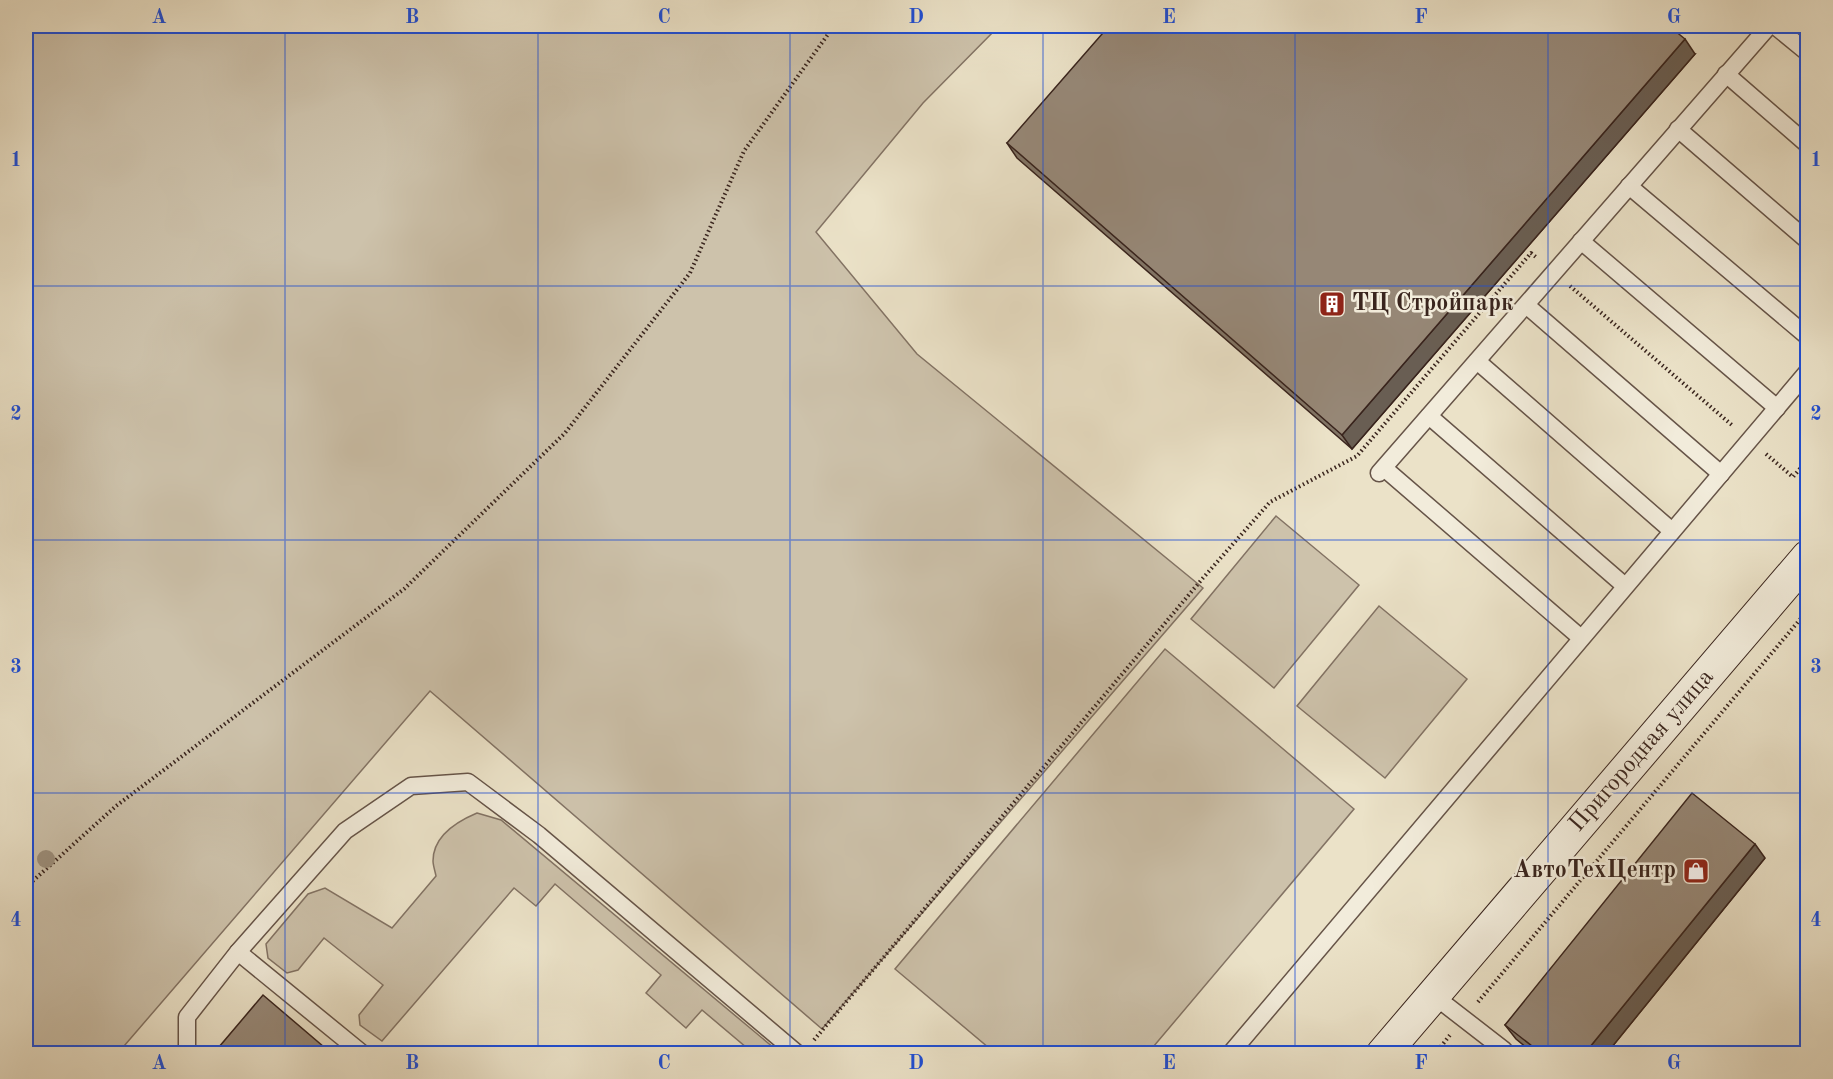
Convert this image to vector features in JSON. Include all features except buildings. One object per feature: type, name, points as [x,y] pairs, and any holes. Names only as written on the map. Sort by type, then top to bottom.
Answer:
[{"type":"street","name":"Пригородная улица","points":[[1383,1053],[1808,557]]},
{"type":"lane","points":[[1581,638],[1382,471],[1768,26]]},
{"type":"lane","points":[[1776,26],[1808,53]]},
{"type":"lane","points":[[1726,74],[1808,145]]},
{"type":"lane","points":[[1678,129],[1808,242]]},
{"type":"lane","points":[[1629,186],[1808,337]]},
{"type":"lane","points":[[1581,241],[1777,408]]},
{"type":"lane","points":[[1526,305],[1720,474]]},
{"type":"lane","points":[[1477,361],[1672,531]]},
{"type":"lane","points":[[1230,1053],[1808,371]]},
{"type":"lane","points":[[1429,416],[1625,586]]},
{"type":"lane","points":[[187,1053],[187,1017],[238,952],[345,831],[411,786],[468,782],[539,835],[803,1050]]},
{"type":"lane","points":[[238,952],[363,1053]]},
{"type":"lane","points":[[1433,995],[1504,1050]]},
{"type":"path","points":[[26,887],[116,806],[404,589],[565,434],[690,273],[744,151],[834,26]]},
{"type":"path","points":[[803,1050],[823,1031],[1203,578],[1270,502],[1357,456],[1531,253],[1793,477],[1808,459]]},
{"type":"path","points":[[1473,1008],[1808,610]]},
{"type":"path","points":[[1435,1053],[1458,1026]]},
{"type":"shaded area","points":[[26,26],[999,26],[923,103],[816,232],[917,354],[1203,588],[822,1029],[430,691],[118,1053],[26,1053]]},
{"type":"shaded area","points":[[1276,516],[1359,585],[1274,688],[1191,619]]},
{"type":"shaded area","points":[[1379,606],[1467,679],[1385,778],[1297,706]]},
{"type":"shaded area","points":[[1165,649],[1354,809],[1148,1053],[995,1053],[895,969]]},
{"type":"shaded area","points":[[477,813],[501,820],[780,1053],[753,1053],[702,1010],[686,1028],[646,993],[661,975],[555,884],[536,906],[514,888],[382,1041],[360,1025],[359,1015],[383,985],[324,938],[298,970],[287,973],[268,958],[266,944],[308,894],[325,888],[392,928],[436,876],[433,863],[434,852],[442,837],[462,820]]},
{"type":"place","name":"ТЦ Стройпарк","points":[[1332,304]]},
{"type":"place","name":"АвтоТехЦентр","points":[[1696,871]]}]
